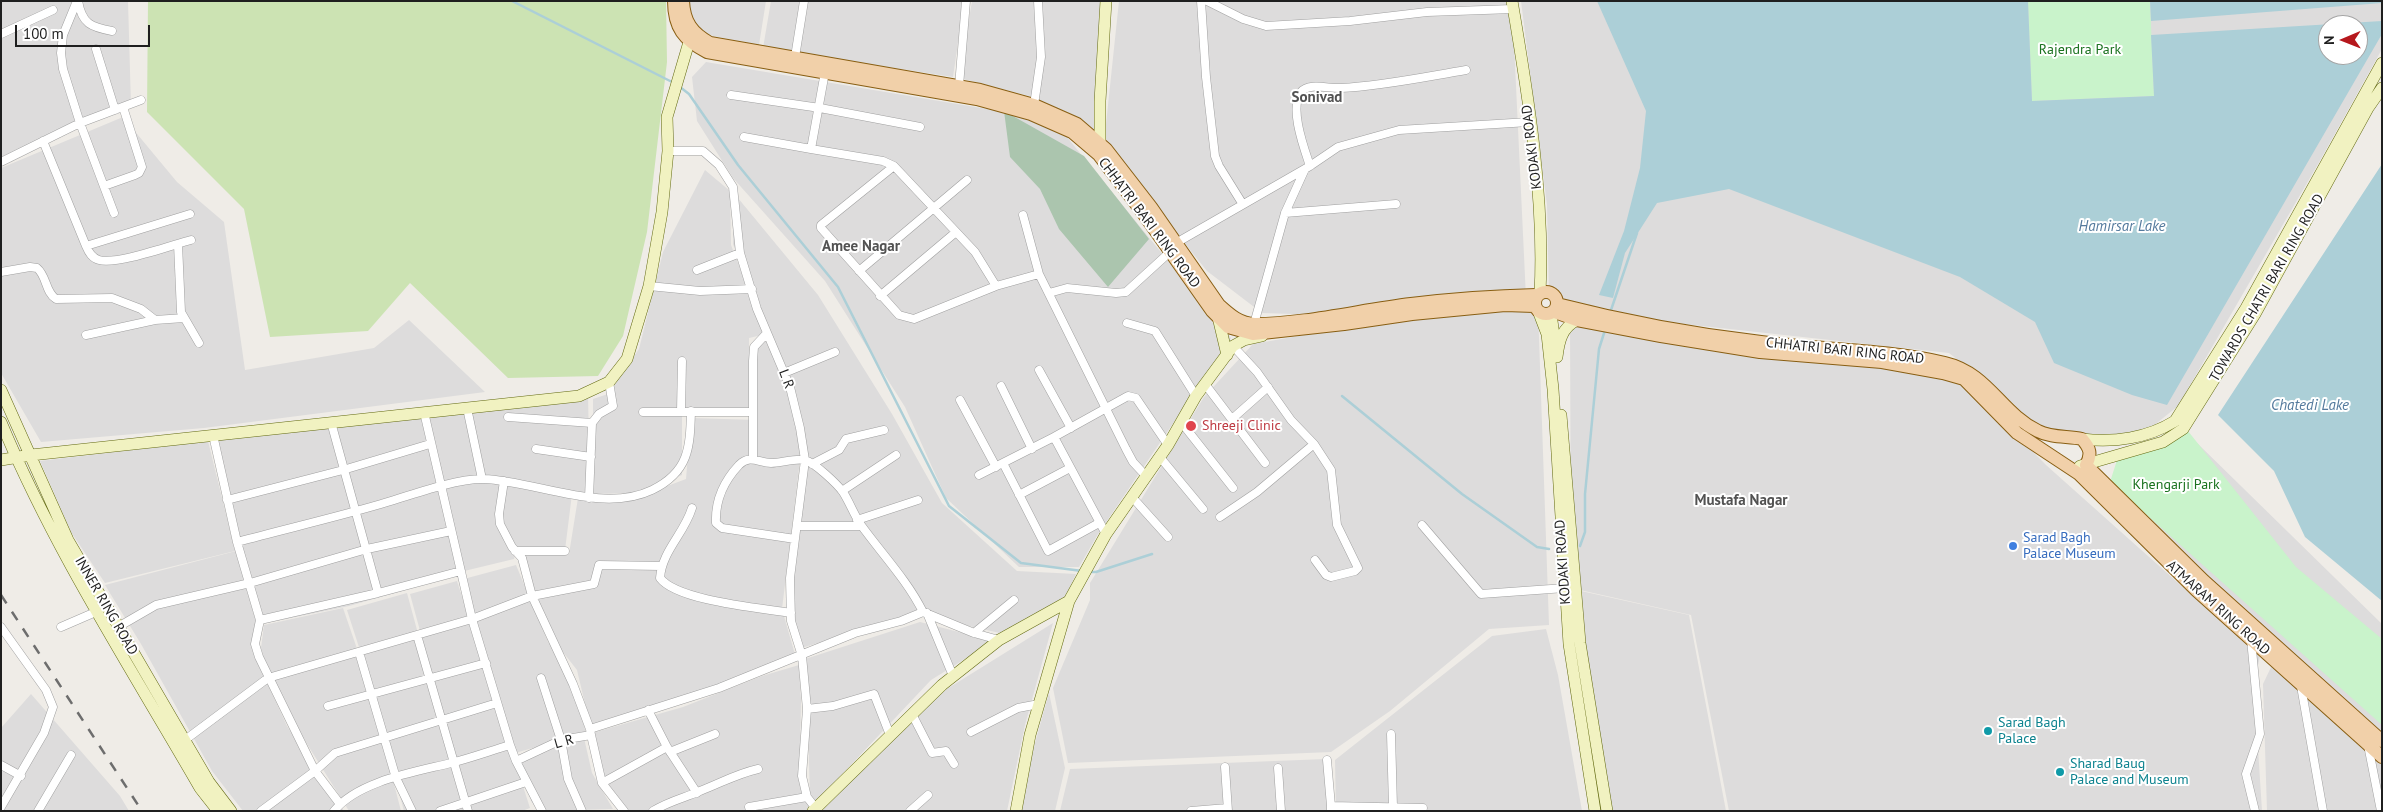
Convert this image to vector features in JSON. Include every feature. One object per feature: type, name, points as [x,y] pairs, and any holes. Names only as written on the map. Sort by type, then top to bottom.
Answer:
[{"type":"main road","points":[[1,460],[31,455],[579,396],[609,382],[627,358],[648,286],[662,212],[668,151],[667,117],[689,42],[678,26],[674,1]]},
{"type":"main road","name":"CHHATRI BARI RING ROAD","points":[[683,1],[686,22],[696,35],[710,43],[959,86],[1034,105],[1078,124],[1100,149],[1219,305],[1233,318],[1254,324],[1343,315],[1411,304],[1545,304],[1662,327],[1761,342],[1884,353],[1945,363],[1968,371],[2022,421],[2038,432],[2082,439]]},
{"type":"main road","points":[[1100,149],[1100,101],[1106,1]]},
{"type":"main road","name":"KODAKI ROAD","points":[[1512,5],[1538,195],[1547,334],[1553,389],[1569,644],[1595,811]]},
{"type":"main road","name":"CHHATRI BARI RING ROAD","points":[[689,42],[707,52],[978,99],[1031,114],[1072,132],[1100,149]]},
{"type":"main road","points":[[2082,439],[2098,441],[2136,437],[2159,431],[2175,421],[2246,308],[2382,63]]},
{"type":"main road","name":"TOWARDS CHATRI BARI RING ROAD","points":[[2060,461],[2076,466],[2086,465],[2163,442],[2183,429],[2255,314],[2368,108],[2382,88]]},
{"type":"main road","name":"CHHATRI BARI RING ROAD","points":[[1174,247],[1218,317],[1228,327],[1253,334],[1412,314],[1505,305],[1545,304],[1577,320],[1661,336],[1760,352],[1882,362],[1943,373],[1964,379],[2018,433],[2060,461]]},
{"type":"main road","name":"KODAKI ROAD","points":[[1545,304],[1557,357],[1580,643],[1606,811]]},
{"type":"main road","points":[[1218,317],[1230,350]]},
{"type":"main road","name":"KODAKI ROAD","points":[[1557,357],[1562,334],[1569,324],[1577,320]]},
{"type":"main road","points":[[1016,811],[1030,734],[1069,601],[1106,534],[1168,445],[1196,396],[1230,350],[1244,340],[1286,330]]},
{"type":"main road","name":"INNER RING ROAD","points":[[1,390],[68,540],[209,782],[231,811]]},
{"type":"main road","name":"INNER RING ROAD","points":[[1,422],[59,545],[200,788],[218,811]]},
{"type":"main road","points":[[2082,439],[2091,456],[2086,465]]},
{"type":"main road","name":"ATMARAM RING ROAD","points":[[2060,461],[2104,498],[2196,590],[2382,757]]},
{"type":"main road","name":"ATMARAM RING ROAD","points":[[2086,465],[2204,581],[2382,741]]},
{"type":"main road","points":[[815,810],[890,735],[953,676],[999,640],[1069,601]]},
{"type":"street","points":[[78,1],[82,18],[89,24],[112,31]]},
{"type":"street","points":[[78,1],[66,28],[61,53],[68,86],[80,123],[114,213]]},
{"type":"street","points":[[795,57],[804,1]]},
{"type":"street","points":[[959,86],[966,1]]},
{"type":"street","points":[[1034,105],[1041,48],[1038,1]]},
{"type":"street","points":[[1201,1],[1206,77],[1215,156],[1219,166],[1242,203]]},
{"type":"street","points":[[1207,1],[1243,19],[1266,26],[1512,5]]},
{"type":"street","points":[[1,34],[53,10]]},
{"type":"street","points":[[96,49],[139,154],[141,170],[135,175],[104,186]]},
{"type":"street","points":[[1254,324],[1285,213],[1307,167],[1300,137],[1297,108],[1299,94],[1309,87],[1342,88],[1466,70]]},
{"type":"street","points":[[811,149],[820,108],[825,72]]},
{"type":"street","points":[[731,95],[820,108],[920,127]]},
{"type":"street","points":[[1,162],[80,123],[141,100]]},
{"type":"street","points":[[1049,293],[1067,288],[1116,293],[1126,292],[1174,247],[1242,203],[1307,167],[1338,147],[1399,130],[1529,122]]},
{"type":"street","points":[[744,137],[883,160],[894,166],[934,206],[975,252],[996,286]]},
{"type":"street","points":[[42,142],[86,246],[94,258],[104,261],[148,252],[191,240]]},
{"type":"street","name":"L R","points":[[668,151],[703,151],[719,165],[733,187],[740,254],[752,289],[756,309],[790,387],[808,462],[790,578],[790,613],[802,656],[807,709],[802,776],[808,797],[815,810]]},
{"type":"street","points":[[894,166],[821,225],[822,231],[880,296],[900,315],[914,319],[996,286],[1039,274]]},
{"type":"street","points":[[859,271],[967,180]]},
{"type":"street","points":[[1285,213],[1396,204]]},
{"type":"street","points":[[86,246],[190,214]]},
{"type":"street","points":[[1023,216],[1039,274],[1129,456],[1146,476]]},
{"type":"street","points":[[880,296],[956,232]]},
{"type":"street","points":[[178,244],[179,302],[184,318],[199,343]]},
{"type":"street","points":[[697,270],[740,254]]},
{"type":"street","points":[[1,272],[30,267],[37,268],[42,273],[52,297],[56,299],[112,298],[141,309],[155,320]]},
{"type":"street","points":[[648,286],[700,291],[752,289]]},
{"type":"street","points":[[86,335],[155,320],[184,318]]},
{"type":"street","points":[[1127,323],[1155,331],[1196,396]]},
{"type":"street","points":[[754,458],[754,347],[767,333]]},
{"type":"street","points":[[1230,350],[1268,387],[1291,420],[1314,444],[1331,470],[1337,525],[1358,568],[1355,571],[1331,577],[1326,575],[1315,560]]},
{"type":"street","points":[[784,373],[835,352]]},
{"type":"street","points":[[681,411],[682,361]]},
{"type":"street","points":[[1039,370],[1071,428]]},
{"type":"street","points":[[589,498],[592,423],[599,414],[613,406],[609,382]]},
{"type":"street","points":[[1205,384],[1265,463]]},
{"type":"street","points":[[1001,386],[1032,449]]},
{"type":"street","points":[[1232,419],[1268,387]]},
{"type":"street","points":[[978,475],[1032,449],[1106,407],[1132,395],[1168,445]]},
{"type":"street","points":[[960,400],[1019,495],[1048,551],[1068,542],[1099,523]]},
{"type":"street","points":[[467,408],[482,479]]},
{"type":"street","points":[[424,412],[472,619],[510,745],[526,782],[542,811]]},
{"type":"street","points":[[642,412],[753,412]]},
{"type":"street","points":[[237,542],[354,512],[441,486],[482,479],[504,481],[589,498],[633,497],[653,490],[672,477],[685,462],[690,442],[691,412]]},
{"type":"street","points":[[508,417],[592,423]]},
{"type":"street","points":[[331,422],[354,512],[367,549],[378,593]]},
{"type":"street","points":[[1181,422],[1233,488]]},
{"type":"street","points":[[795,539],[722,528],[716,523],[716,512],[722,489],[732,473],[742,462],[754,458],[768,463],[808,462],[839,450],[846,439],[884,430]]},
{"type":"street","points":[[213,435],[237,542],[260,620],[255,644],[268,678],[315,771],[340,804]]},
{"type":"street","points":[[1054,437],[1106,534]]},
{"type":"street","points":[[227,500],[343,470],[430,444]]},
{"type":"street","points":[[1220,517],[1257,492],[1314,444]]},
{"type":"street","points":[[536,450],[591,457]]},
{"type":"street","points":[[842,491],[896,455]]},
{"type":"street","points":[[1159,456],[1203,509]]},
{"type":"street","points":[[808,462],[842,491],[859,522],[915,596],[925,613],[953,676]]},
{"type":"street","points":[[1019,495],[1070,468]]},
{"type":"street","points":[[504,481],[500,524],[515,551],[522,558],[532,596],[573,684],[590,732],[602,783],[620,809]]},
{"type":"street","points":[[1132,497],[1168,537]]},
{"type":"street","points":[[798,526],[859,522],[918,500]]},
{"type":"street","points":[[692,508],[687,524],[666,553],[661,566],[660,578],[664,584],[700,598],[790,613]]},
{"type":"street","points":[[1422,525],[1482,594],[1565,588]]},
{"type":"street","points":[[118,627],[156,605],[250,583],[367,549],[451,531]]},
{"type":"street","points":[[515,551],[565,551]]},
{"type":"street","points":[[184,740],[268,678],[472,619],[532,596],[594,584],[600,565],[661,566]]},
{"type":"street","points":[[260,620],[378,593],[461,571]]},
{"type":"street","points":[[974,633],[1014,600]]},
{"type":"street","points":[[60,627],[98,611]]},
{"type":"street","points":[[925,613],[974,633],[999,640]]},
{"type":"street","name":"L R","points":[[516,761],[561,740],[719,688],[855,633],[925,613]]},
{"type":"street","points":[[1,627],[46,690],[53,707],[48,725],[21,776],[1,807]]},
{"type":"street","points":[[417,635],[466,807]]},
{"type":"street","points":[[2251,639],[2260,734],[2246,774],[2254,811]]},
{"type":"street","points":[[359,652],[396,778],[412,811]]},
{"type":"street","points":[[328,706],[486,663]]},
{"type":"street","points":[[541,678],[561,740],[568,779],[582,811]]},
{"type":"street","points":[[2301,686],[2323,811]]},
{"type":"street","points":[[807,709],[833,706],[874,694],[890,735]]},
{"type":"street","points":[[261,811],[315,771],[335,753],[384,736],[497,703]]},
{"type":"street","points":[[971,732],[1018,708],[1039,704]]},
{"type":"street","points":[[648,710],[668,750],[697,792]]},
{"type":"street","points":[[912,714],[932,752],[946,751],[954,764]]},
{"type":"street","points":[[602,783],[668,750],[715,734]]},
{"type":"street","points":[[1391,734],[1393,807]]},
{"type":"street","points":[[334,811],[340,804],[358,792],[396,778],[510,745]]},
{"type":"street","points":[[2368,745],[2381,811]]},
{"type":"street","points":[[38,811],[71,755]]},
{"type":"street","points":[[1327,760],[1331,808],[1423,808]]},
{"type":"street","points":[[1,765],[21,776]]},
{"type":"street","points":[[1191,811],[1228,809],[1225,767]]},
{"type":"street","points":[[1278,768],[1281,811]]},
{"type":"street","points":[[654,811],[679,797],[697,792],[735,774],[758,769]]},
{"type":"street","points":[[440,811],[466,807],[526,782]]},
{"type":"street","points":[[910,811],[928,795]]},
{"type":"street","points":[[749,807],[808,797]]},
{"type":"shaded area","points":[[1,1],[128,1],[131,106],[1,157]]},
{"type":"shaded area","points":[[689,1],[766,1],[759,45],[713,36],[689,25]]},
{"type":"shaded area","points":[[771,1],[964,1],[953,77],[763,48]]},
{"type":"shaded area","points":[[972,1],[1108,1],[1094,134],[1033,97],[959,78]]},
{"type":"shaded area","points":[[1119,1],[1512,1],[1526,298],[1323,315],[1262,313],[1207,271],[1104,143]]},
{"type":"shaded area","name":"Hamirsar Lake","points":[[1521,1],[2382,1],[2382,49],[2318,164],[2178,406],[2137,439],[2037,432],[2013,403],[1949,353],[1647,320],[1549,297],[1547,205]]},
{"type":"shaded area","points":[[706,62],[1053,120],[1231,338],[1098,534],[1079,567],[1019,567],[946,498],[905,407],[825,281],[733,178],[697,121],[692,77]]},
{"type":"shaded area","points":[[123,117],[177,182],[224,222],[245,370],[374,348],[409,320],[485,392],[204,428],[41,442],[1,373],[1,168]]},
{"type":"shaded area","points":[[705,170],[730,191],[731,245],[766,334],[749,338],[749,412],[682,415],[682,475],[638,493],[593,494],[593,399],[608,394],[639,349],[663,252]]},
{"type":"shaded area","points":[[733,192],[818,295],[892,414],[942,503],[1017,571],[1076,574],[1065,597],[1000,633],[915,614],[798,649],[787,611],[806,477],[799,412],[784,362],[756,303],[733,244]]},
{"type":"shaded area","points":[[1538,309],[1549,625],[1489,629],[1390,711],[1331,752],[1068,763],[1053,688],[1090,600],[1090,583],[1204,397],[1253,344],[1344,328],[1484,312]]},
{"type":"shaded area","points":[[1570,322],[1959,377],[2046,465],[2260,656],[2254,685],[2262,811],[1729,811],[1691,615],[1571,588]]},
{"type":"shaded area","points":[[770,340],[788,391],[798,433],[800,460],[782,609],[796,658],[591,729],[577,670],[552,638],[521,552],[569,554],[578,498],[638,497],[686,479],[691,418],[757,420],[753,344]]},
{"type":"shaded area","points":[[588,394],[590,495],[572,494],[565,550],[516,550],[514,559],[460,572],[427,417]]},
{"type":"shaded area","points":[[424,416],[458,575],[349,606],[262,624],[216,444],[219,436]]},
{"type":"shaded area","points":[[208,441],[235,551],[105,583],[71,532],[40,461]]},
{"type":"shaded area","name":"Khengarji Park","points":[[2195,441],[2382,624],[2382,740],[2147,536],[2157,451]]},
{"type":"shaded area","points":[[236,551],[257,625],[256,650],[262,672],[287,726],[344,811],[243,811],[212,771],[141,644],[105,585]]},
{"type":"shaded area","points":[[516,565],[548,642],[571,671],[586,733],[515,753],[460,580]]},
{"type":"shaded area","points":[[457,581],[530,808],[522,811],[469,811],[410,594]]},
{"type":"shaded area","points":[[1572,589],[1689,615],[1726,811],[1605,811]]},
{"type":"shaded area","points":[[407,593],[466,811],[404,811],[367,672],[347,610]]},
{"type":"shaded area","points":[[343,608],[365,672],[401,811],[349,811],[292,720],[267,670],[261,648],[264,625]]},
{"type":"shaded area","points":[[920,622],[994,641],[931,680],[813,805],[810,798],[807,691],[802,660]]},
{"type":"shaded area","points":[[1053,623],[1025,725],[1007,811],[822,811],[934,697]]},
{"type":"shaded area","points":[[1546,629],[1558,675],[1582,811],[1336,811],[1335,760],[1492,636]]},
{"type":"shaded area","points":[[2273,663],[2382,755],[2382,811],[2267,811],[2263,684]]},
{"type":"shaded area","points":[[799,665],[801,701],[800,753],[804,798],[810,807],[807,811],[628,811],[606,787],[592,733],[683,707],[762,676]]},
{"type":"shaded area","points":[[1049,693],[1065,768],[1055,811],[1016,811]]},
{"type":"shaded area","points":[[31,694],[120,796],[129,811],[1,811],[1,728]]},
{"type":"shaded area","points":[[584,738],[592,773],[613,809],[539,811],[531,801],[518,760]]},
{"type":"shaded area","points":[[1326,759],[1328,811],[1060,811],[1070,769]]},
{"type":"green space","points":[[148,1],[666,1],[667,62],[647,232],[623,336],[598,376],[508,378],[410,283],[368,331],[270,337],[244,209],[147,112]]},
{"type":"green space","name":"Rajendra Park","points":[[2028,1],[2150,1],[2154,96],[2032,101]]},
{"type":"green space","points":[[1004,111],[1084,156],[1149,239],[1108,287],[1059,229],[1040,189],[1010,157]]},
{"type":"green space","name":"Khengarji Park","points":[[2188,431],[2296,567],[2382,639],[2382,725],[2110,482],[2118,457],[2156,447]]},
{"type":"water","name":"Hamirsar Lake","points":[[1597,1],[2028,1],[2032,101],[2154,96],[2151,35],[2318,25],[2318,65],[2364,65],[2167,405],[2132,395],[2054,363],[2035,322],[1960,277],[1729,189],[1657,203],[1625,253],[1613,298],[1599,295],[1624,231],[1640,168],[1646,111]]},
{"type":"water","points":[[2150,1],[2382,1],[2382,3],[2151,21]]},
{"type":"water","name":"Hamirsar Lake","points":[[2382,21],[2382,34],[2368,58],[2368,22]]},
{"type":"water","name":"Chatedi Lake","points":[[2382,164],[2382,601],[2305,537],[2274,471],[2218,415]]},
{"type":"waterway","points":[[512,1],[674,83]]},
{"type":"waterway","points":[[680,87],[689,94],[738,165],[838,287],[949,506],[1021,563],[1082,571]]},
{"type":"waterway","points":[[1610,313],[1637,233]]},
{"type":"waterway","points":[[1580,546],[1585,532],[1585,494],[1599,349],[1605,330]]},
{"type":"waterway","points":[[1342,396],[1462,494],[1537,547],[1549,549]]},
{"type":"waterway","points":[[1090,572],[1096,572],[1152,554]]},
{"type":"railway","points":[[1,595],[142,811]]},
{"type":"place","name":"Shreeji Clinic","points":[[1191,426]]},
{"type":"place","name":"Sarad Bagh Palace Museum","points":[[2013,546]]},
{"type":"place","name":"Sarad Bagh Palace","points":[[1988,731]]},
{"type":"place","name":"Sharad Baug Palace and Museum","points":[[2060,772]]},
{"type":"district","name":"Sonivad","points":[[1317,98]]},
{"type":"district","name":"Amee Nagar","points":[[861,247]]},
{"type":"district","name":"Mustafa Nagar","points":[[1741,501]]}]
